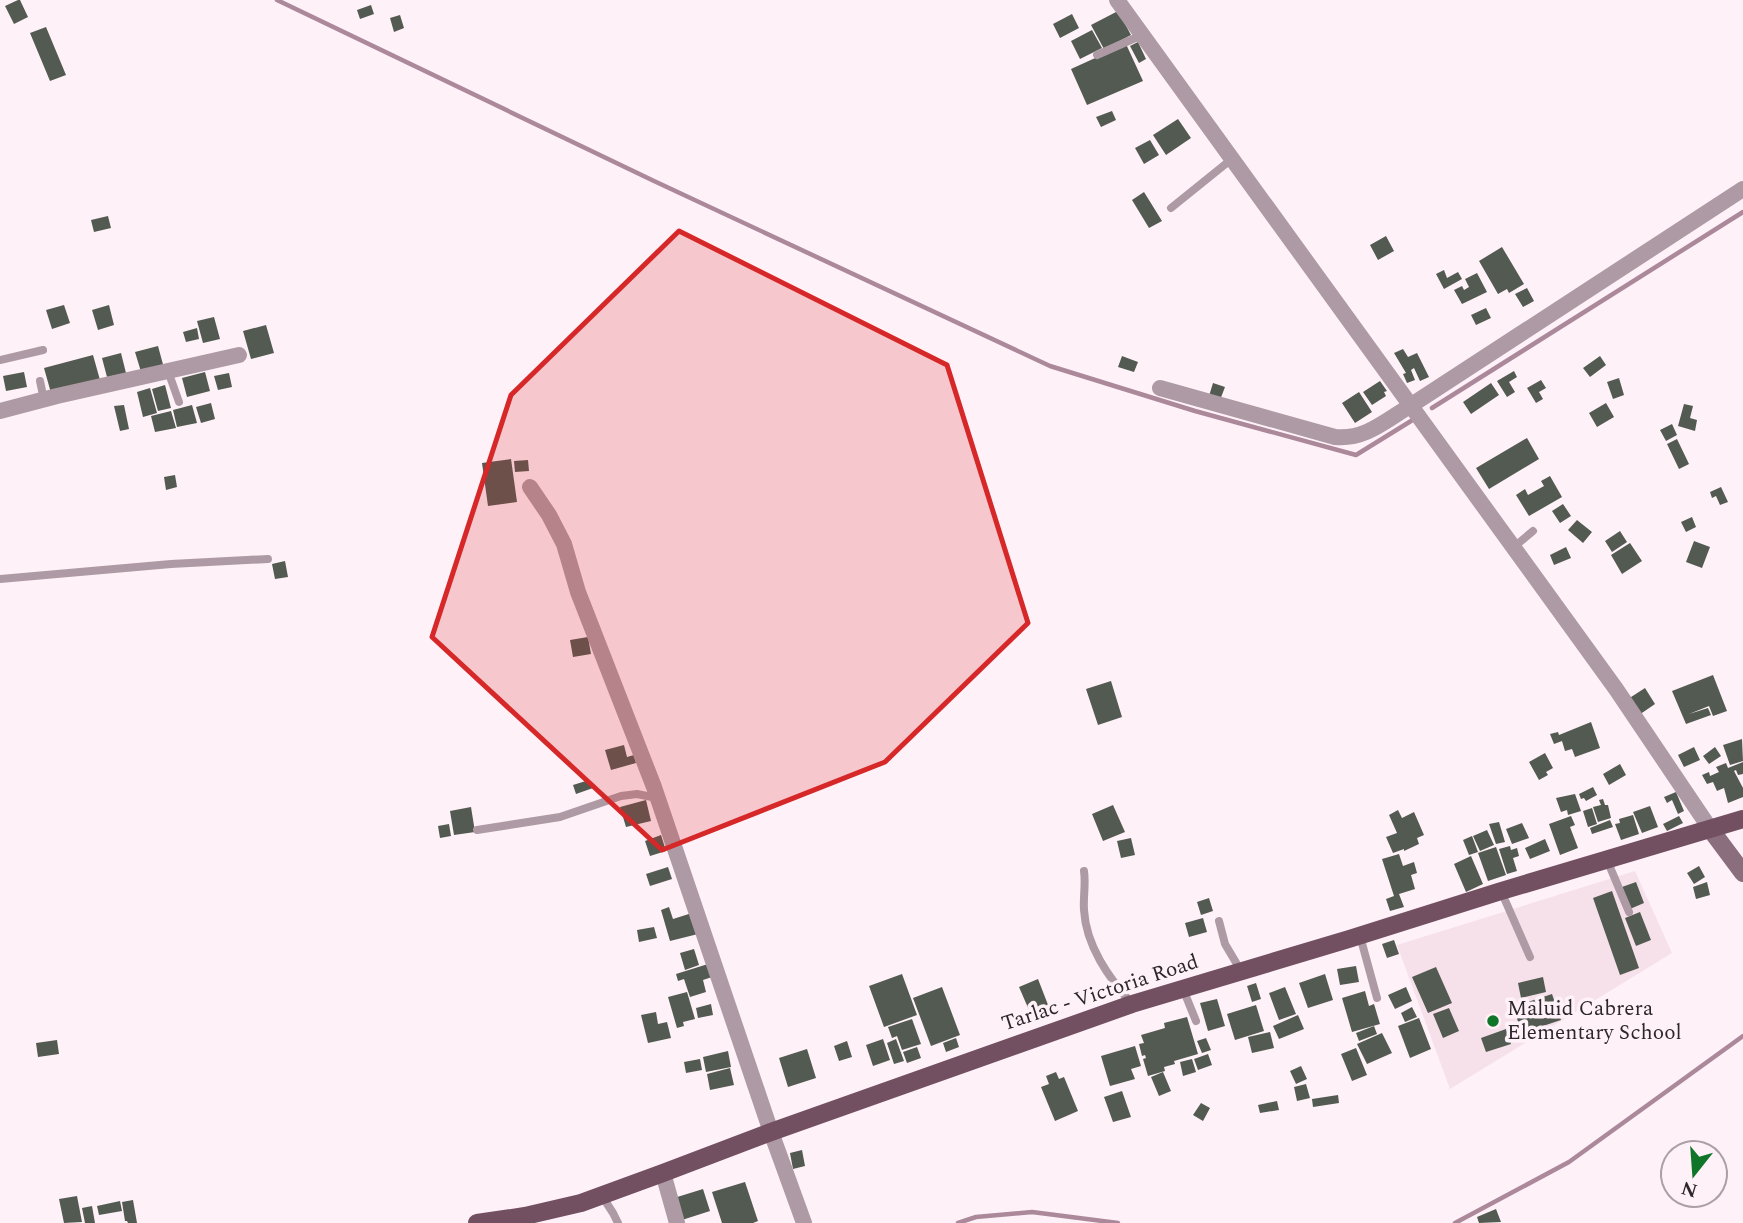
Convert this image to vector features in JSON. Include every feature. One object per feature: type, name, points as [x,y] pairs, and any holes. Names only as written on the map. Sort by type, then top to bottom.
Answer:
[{"type":"main road","name":"Tarlac - Victoria Road","points":[[477,1223],[581,1203],[771,1132],[1132,1004],[1743,820]]},
{"type":"street","points":[[1117,0],[1616,689],[1743,873]]},
{"type":"street","points":[[1160,388],[1335,437],[1361,435],[1410,406],[1743,189]]},
{"type":"street","points":[[0,411],[239,355]]},
{"type":"street","points":[[530,487],[549,514],[564,544],[578,592],[657,798],[804,1223]]},
{"type":"street","points":[[663,1173],[677,1223]]},
{"type":"lane","points":[[1097,55],[1142,35]]},
{"type":"lane","points":[[1171,208],[1233,158]]},
{"type":"lane","points":[[0,360],[43,350]]},
{"type":"lane","points":[[168,371],[179,402]]},
{"type":"lane","points":[[40,381],[44,400]]},
{"type":"lane","points":[[1514,547],[1534,531]]},
{"type":"lane","points":[[0,579],[171,564],[268,559]]},
{"type":"lane","points":[[477,830],[560,817],[621,796],[637,794],[657,798]]},
{"type":"lane","points":[[1607,860],[1629,912]]},
{"type":"lane","points":[[1084,871],[1084,911],[1088,933],[1097,955],[1115,985],[1132,1004]]},
{"type":"lane","points":[[1501,891],[1530,957]]},
{"type":"lane","points":[[1219,920],[1225,944],[1241,971]]},
{"type":"lane","points":[[1360,936],[1377,998]]},
{"type":"lane","points":[[1183,989],[1196,1021]]},
{"type":"lane","points":[[602,1196],[618,1223]]},
{"type":"highlighted area","points":[[679,231],[947,365],[1028,623],[885,762],[662,850],[432,637],[511,395]]},
{"type":"shaded area","name":"Maluid Cabrera Elementary School","points":[[1635,871],[1672,953],[1450,1089],[1397,945]]},
{"type":"building","points":[[18,0],[28,17],[14,24],[5,6]]},
{"type":"building","points":[[371,5],[374,14],[360,19],[357,10]]},
{"type":"building","points":[[1118,11],[1131,35],[1104,49],[1091,25]]},
{"type":"building","points":[[1072,14],[1079,28],[1060,38],[1053,24]]},
{"type":"building","points":[[400,15],[404,28],[394,32],[390,18]]},
{"type":"building","points":[[46,27],[66,75],[50,81],[30,33]]},
{"type":"building","points":[[1092,30],[1102,48],[1080,59],[1071,41]]},
{"type":"building","points":[[1138,42],[1146,59],[1139,63],[1130,46]]},
{"type":"building","points":[[1126,44],[1143,81],[1087,105],[1071,69]]},
{"type":"building","points":[[1112,111],[1116,120],[1101,127],[1096,117]]},
{"type":"building","points":[[1178,119],[1191,138],[1166,155],[1153,135]]},
{"type":"building","points":[[1150,140],[1159,155],[1144,164],[1135,148]]},
{"type":"building","points":[[1144,192],[1162,221],[1149,228],[1132,200]]},
{"type":"building","points":[[108,216],[111,228],[94,232],[91,220]]},
{"type":"building","points":[[1386,236],[1394,251],[1378,260],[1370,245]]},
{"type":"building","points":[[1502,247],[1524,284],[1509,293],[1507,289],[1498,294],[1479,261]]},
{"type":"building","points":[[1444,270],[1447,278],[1458,272],[1462,279],[1444,289],[1436,274]]},
{"type":"building","points":[[1477,273],[1487,292],[1462,304],[1454,290],[1462,286],[1464,290],[1469,287],[1465,279]]},
{"type":"building","points":[[1527,288],[1534,301],[1523,307],[1515,294]]},
{"type":"building","points":[[64,305],[70,323],[52,329],[46,310]]},
{"type":"building","points":[[109,305],[114,325],[98,330],[92,310]]},
{"type":"building","points":[[1486,308],[1491,318],[1476,325],[1471,315]]},
{"type":"building","points":[[214,317],[220,339],[203,343],[197,321]]},
{"type":"building","points":[[266,325],[274,353],[251,359],[243,331]]},
{"type":"building","points":[[197,328],[199,339],[186,342],[183,332]]},
{"type":"building","points":[[158,346],[164,368],[142,375],[135,352]]},
{"type":"building","points":[[1403,349],[1408,357],[1417,353],[1429,377],[1420,381],[1414,368],[1411,370],[1415,380],[1407,383],[1403,374],[1406,373],[1394,353]]},
{"type":"building","points":[[121,353],[126,373],[107,377],[102,358]]},
{"type":"building","points":[[93,355],[100,380],[51,393],[44,368]]},
{"type":"building","points":[[1122,356],[1138,362],[1134,372],[1118,367]]},
{"type":"building","points":[[1600,356],[1606,365],[1590,377],[1583,368]]},
{"type":"building","points":[[1514,371],[1517,377],[1509,382],[1515,392],[1507,397],[1497,381]]},
{"type":"building","points":[[24,372],[27,387],[6,391],[3,376]]},
{"type":"building","points":[[205,372],[210,391],[187,397],[182,378]]},
{"type":"building","points":[[229,373],[232,387],[218,390],[214,376]]},
{"type":"building","points":[[1619,378],[1624,395],[1613,399],[1607,382]]},
{"type":"building","points":[[1541,380],[1546,388],[1539,392],[1543,399],[1536,403],[1527,388]]},
{"type":"building","points":[[1380,381],[1387,391],[1384,392],[1386,396],[1372,405],[1363,392]]},
{"type":"building","points":[[1213,383],[1225,387],[1220,400],[1209,396]]},
{"type":"building","points":[[1491,383],[1499,395],[1471,414],[1463,402]]},
{"type":"building","points":[[165,385],[171,408],[158,411],[152,389]]},
{"type":"building","points":[[150,388],[157,413],[143,417],[137,392]]},
{"type":"building","points":[[1359,392],[1372,412],[1355,423],[1342,403]]},
{"type":"building","points":[[211,403],[215,419],[201,423],[196,407]]},
{"type":"building","points":[[1606,403],[1614,417],[1597,427],[1589,413]]},
{"type":"building","points":[[1684,404],[1693,406],[1690,418],[1697,420],[1695,431],[1678,426]]},
{"type":"building","points":[[124,405],[129,429],[120,431],[114,406]]},
{"type":"building","points":[[192,405],[197,423],[177,427],[173,410]]},
{"type":"building","points":[[171,411],[176,428],[155,432],[151,416]]},
{"type":"building","points":[[1672,424],[1677,435],[1666,441],[1660,430]]},
{"type":"building","points":[[1527,438],[1539,459],[1489,489],[1476,468]]},
{"type":"building","points":[[1677,439],[1689,464],[1679,469],[1667,444]]},
{"type":"building","points":[[511,459],[517,502],[488,506],[482,463]]},
{"type":"building","points":[[528,460],[529,471],[515,472],[514,461]]},
{"type":"building","points":[[175,475],[177,487],[166,490],[164,477]]},
{"type":"building","points":[[1550,476],[1562,497],[1529,516],[1516,495],[1525,489],[1528,495],[1544,486],[1541,481]]},
{"type":"building","points":[[1721,487],[1728,502],[1720,505],[1716,496],[1712,498],[1710,492]]},
{"type":"building","points":[[1563,504],[1571,516],[1560,523],[1552,511]]},
{"type":"building","points":[[1692,517],[1696,527],[1686,532],[1681,522]]},
{"type":"building","points":[[1577,520],[1592,532],[1583,543],[1568,530]]},
{"type":"building","points":[[1620,531],[1627,542],[1612,552],[1605,541]]},
{"type":"building","points":[[1694,541],[1710,547],[1702,568],[1686,562]]},
{"type":"building","points":[[1630,543],[1642,561],[1622,574],[1611,555]]},
{"type":"building","points":[[1566,547],[1571,558],[1554,565],[1550,555]]},
{"type":"building","points":[[285,561],[288,577],[275,579],[272,564]]},
{"type":"building","points":[[588,637],[591,654],[573,657],[570,640]]},
{"type":"building","points":[[1713,675],[1727,711],[1713,716],[1709,706],[1689,714],[1708,708],[1711,715],[1686,724],[1672,691]]},
{"type":"building","points":[[1111,681],[1122,717],[1098,725],[1086,689]]},
{"type":"building","points":[[1645,688],[1655,704],[1639,715],[1628,699]]},
{"type":"building","points":[[1591,722],[1600,748],[1575,757],[1572,749],[1565,751],[1562,741],[1554,744],[1550,734],[1558,732],[1559,735]]},
{"type":"building","points":[[1742,739],[1743,761],[1730,765],[1723,745]]},
{"type":"building","points":[[624,745],[627,757],[634,755],[636,763],[611,770],[605,750]]},
{"type":"building","points":[[1694,747],[1700,760],[1684,767],[1678,755]]},
{"type":"building","points":[[1715,747],[1721,756],[1709,764],[1703,756]]},
{"type":"building","points":[[1545,753],[1553,768],[1539,780],[1529,762]]},
{"type":"building","points":[[1743,762],[1743,774],[1738,775],[1736,770],[1734,771],[1743,788],[1743,797],[1728,803],[1724,788],[1717,791],[1713,782],[1707,784],[1702,775],[1709,772],[1710,776],[1719,772],[1716,767],[1726,763],[1728,768]]},
{"type":"building","points":[[1620,764],[1626,775],[1609,785],[1603,774]]},
{"type":"building","points":[[589,780],[593,788],[576,794],[573,785]]},
{"type":"building","points":[[1593,787],[1597,795],[1586,801],[1581,799],[1579,794]]},
{"type":"building","points":[[1676,792],[1684,811],[1678,814],[1672,800],[1667,803],[1664,797]]},
{"type":"building","points":[[1575,794],[1581,811],[1568,815],[1567,810],[1561,812],[1556,798]]},
{"type":"building","points":[[1603,799],[1605,805],[1608,805],[1611,818],[1598,822],[1593,807],[1601,805],[1599,800]]},
{"type":"building","points":[[646,800],[651,821],[626,827],[620,807]]},
{"type":"building","points":[[1113,805],[1125,832],[1103,841],[1092,814]]},
{"type":"building","points":[[1650,806],[1658,827],[1642,833],[1633,812]]},
{"type":"building","points":[[471,807],[475,832],[454,835],[450,811]]},
{"type":"building","points":[[1592,808],[1597,824],[1588,827],[1583,811]]},
{"type":"building","points":[[1398,810],[1402,818],[1414,812],[1424,835],[1417,838],[1419,844],[1393,853],[1386,837],[1397,833],[1389,815]]},
{"type":"building","points":[[1633,815],[1639,834],[1621,840],[1615,824],[1620,823],[1619,819]]},
{"type":"building","points":[[1571,816],[1575,825],[1570,827],[1578,848],[1560,855],[1549,824]]},
{"type":"building","points":[[1679,816],[1683,823],[1667,831],[1663,824]]},
{"type":"building","points":[[1610,820],[1613,827],[1592,834],[1590,828]]},
{"type":"building","points":[[1499,822],[1505,842],[1496,844],[1489,824]]},
{"type":"building","points":[[1522,823],[1529,838],[1512,844],[1506,829]]},
{"type":"building","points":[[449,824],[451,836],[440,838],[438,826]]},
{"type":"building","points":[[1487,830],[1494,845],[1480,851],[1473,836]]},
{"type":"building","points":[[661,835],[666,851],[650,856],[645,841]]},
{"type":"building","points":[[1472,836],[1478,852],[1469,855],[1463,840]]},
{"type":"building","points":[[1131,838],[1135,855],[1121,858],[1117,841]]},
{"type":"building","points":[[1545,839],[1550,851],[1530,859],[1525,848]]},
{"type":"building","points":[[1510,846],[1511,850],[1517,848],[1519,856],[1513,858],[1517,871],[1507,874],[1499,849]]},
{"type":"building","points":[[1496,847],[1506,875],[1488,881],[1478,853]]},
{"type":"building","points":[[1399,854],[1403,866],[1414,862],[1417,873],[1411,875],[1415,889],[1399,894],[1404,907],[1390,911],[1386,899],[1394,896],[1382,859]]},
{"type":"building","points":[[1471,856],[1483,884],[1466,892],[1454,864]]},
{"type":"building","points":[[1699,866],[1705,877],[1694,884],[1687,873]]},
{"type":"building","points":[[668,867],[672,879],[650,886],[646,874]]},
{"type":"building","points":[[1636,882],[1644,903],[1630,909],[1622,887]]},
{"type":"building","points":[[1707,882],[1710,895],[1696,899],[1693,887]]},
{"type":"building","points":[[1612,891],[1639,968],[1620,975],[1593,898]]},
{"type":"building","points":[[1209,898],[1213,911],[1201,915],[1197,902]]},
{"type":"building","points":[[669,907],[673,919],[692,913],[698,934],[670,941],[661,910]]},
{"type":"building","points":[[1640,912],[1651,940],[1636,946],[1625,918]]},
{"type":"building","points":[[1203,918],[1207,932],[1189,937],[1185,923]]},
{"type":"building","points":[[654,927],[657,938],[639,942],[637,930]]},
{"type":"building","points":[[1394,940],[1399,954],[1387,958],[1382,944]]},
{"type":"building","points":[[694,949],[699,965],[685,970],[680,953]]},
{"type":"building","points":[[708,964],[712,977],[703,980],[706,992],[690,997],[684,979],[678,981],[676,974]]},
{"type":"building","points":[[1356,966],[1359,982],[1340,985],[1337,969]]},
{"type":"building","points":[[1436,967],[1452,1003],[1428,1013],[1412,977]]},
{"type":"building","points":[[902,974],[917,1015],[884,1027],[869,986]]},
{"type":"building","points":[[1325,974],[1333,1000],[1308,1008],[1299,983]]},
{"type":"building","points":[[1543,977],[1546,992],[1521,998],[1518,983]]},
{"type":"building","points":[[1038,979],[1050,1010],[1032,1017],[1019,987]]},
{"type":"building","points":[[1256,983],[1261,999],[1252,1002],[1247,986]]},
{"type":"building","points":[[942,987],[960,1035],[931,1046],[913,998]]},
{"type":"building","points":[[1285,987],[1296,1014],[1279,1020],[1269,993]]},
{"type":"building","points":[[1406,987],[1412,1001],[1395,1009],[1388,995]]},
{"type":"building","points":[[1365,991],[1369,1006],[1374,1004],[1380,1024],[1352,1032],[1342,998]]},
{"type":"building","points":[[687,992],[695,1019],[683,1022],[684,1026],[677,1028],[668,997]]},
{"type":"building","points":[[1552,994],[1561,1020],[1522,1033],[1513,1007]]},
{"type":"building","points":[[1217,999],[1225,1026],[1208,1031],[1200,1003]]},
{"type":"building","points":[[711,1004],[713,1015],[698,1018],[696,1008]]},
{"type":"building","points":[[1256,1005],[1264,1031],[1235,1040],[1227,1014]]},
{"type":"building","points":[[1412,1007],[1417,1017],[1405,1022],[1401,1013]]},
{"type":"building","points":[[1449,1008],[1459,1031],[1443,1038],[1433,1014]]},
{"type":"building","points":[[656,1012],[658,1024],[667,1022],[671,1038],[648,1043],[641,1015]]},
{"type":"building","points":[[1298,1015],[1304,1029],[1279,1039],[1273,1026]]},
{"type":"building","points":[[1187,1017],[1198,1054],[1174,1061],[1175,1064],[1164,1067],[1165,1071],[1148,1076],[1143,1059],[1146,1058],[1145,1055],[1142,1056],[1139,1044],[1144,1043],[1141,1035],[1165,1028],[1164,1023]]},
{"type":"building","points":[[1419,1018],[1431,1049],[1410,1058],[1398,1026]]},
{"type":"building","points":[[912,1019],[921,1044],[902,1050],[897,1036],[892,1038],[888,1027]]},
{"type":"building","points":[[1374,1026],[1377,1034],[1359,1041],[1356,1033]]},
{"type":"building","points":[[1506,1029],[1511,1044],[1486,1052],[1481,1038]]},
{"type":"building","points":[[1270,1032],[1274,1048],[1252,1053],[1248,1037]]},
{"type":"building","points":[[1382,1033],[1392,1053],[1367,1064],[1357,1044]]},
{"type":"building","points":[[956,1038],[959,1047],[946,1052],[943,1043]]},
{"type":"building","points":[[1206,1038],[1211,1050],[1202,1053],[1197,1041]]},
{"type":"building","points":[[883,1039],[890,1060],[873,1066],[866,1045]]},
{"type":"building","points":[[896,1039],[904,1061],[894,1064],[887,1043]]},
{"type":"building","points":[[57,1040],[59,1054],[38,1057],[36,1043]]},
{"type":"building","points":[[847,1041],[852,1057],[839,1061],[834,1046]]},
{"type":"building","points":[[1135,1046],[1141,1066],[1131,1069],[1135,1079],[1110,1086],[1101,1056]]},
{"type":"building","points":[[917,1047],[921,1058],[907,1063],[903,1052]]},
{"type":"building","points":[[1356,1048],[1367,1075],[1352,1081],[1341,1054]]},
{"type":"building","points":[[807,1049],[816,1078],[788,1087],[779,1058]]},
{"type":"building","points":[[728,1051],[731,1067],[706,1072],[703,1057]]},
{"type":"building","points":[[1208,1054],[1212,1065],[1198,1070],[1194,1059]]},
{"type":"building","points":[[700,1059],[702,1070],[686,1073],[684,1062]]},
{"type":"building","points":[[1192,1059],[1196,1072],[1183,1076],[1180,1062]]},
{"type":"building","points":[[1301,1066],[1307,1079],[1296,1084],[1290,1071]]},
{"type":"building","points":[[730,1068],[734,1085],[710,1090],[707,1074]]},
{"type":"building","points":[[1056,1072],[1059,1079],[1064,1077],[1078,1111],[1055,1121],[1041,1087],[1049,1084],[1046,1076]]},
{"type":"building","points":[[1163,1072],[1171,1091],[1159,1096],[1151,1077]]},
{"type":"building","points":[[1306,1084],[1310,1098],[1297,1101],[1294,1087]]},
{"type":"building","points":[[1122,1091],[1131,1117],[1113,1122],[1104,1097]]},
{"type":"building","points":[[1338,1095],[1339,1103],[1313,1107],[1312,1099]]},
{"type":"building","points":[[1277,1101],[1279,1110],[1260,1113],[1258,1105]]},
{"type":"building","points":[[1201,1103],[1210,1108],[1203,1121],[1193,1115]]},
{"type":"building","points":[[802,1150],[805,1166],[793,1169],[790,1153]]},
{"type":"building","points":[[745,1182],[758,1221],[722,1223],[712,1192]]},
{"type":"building","points":[[703,1189],[710,1211],[682,1220],[674,1198]]},
{"type":"building","points":[[77,1196],[82,1222],[64,1223],[59,1199]]},
{"type":"building","points":[[133,1200],[137,1223],[128,1223],[125,1221],[122,1202]]},
{"type":"building","points":[[120,1201],[122,1211],[99,1215],[97,1206]]},
{"type":"building","points":[[92,1206],[95,1223],[85,1223],[82,1208]]},
{"type":"building","points":[[1496,1209],[1501,1222],[1479,1223],[1477,1217]]},
{"type":"waterway","points":[[277,0],[654,181],[1050,366],[1195,411],[1356,455],[1411,421]]},
{"type":"waterway","points":[[1432,408],[1743,212]]},
{"type":"waterway","points":[[1455,1223],[1569,1162],[1743,1036]]},
{"type":"waterway","points":[[958,1223],[976,1217],[1032,1212],[1118,1223]]},
{"type":"place","name":"Maluid Cabrera Elementary School","points":[[1493,1021]]}]
